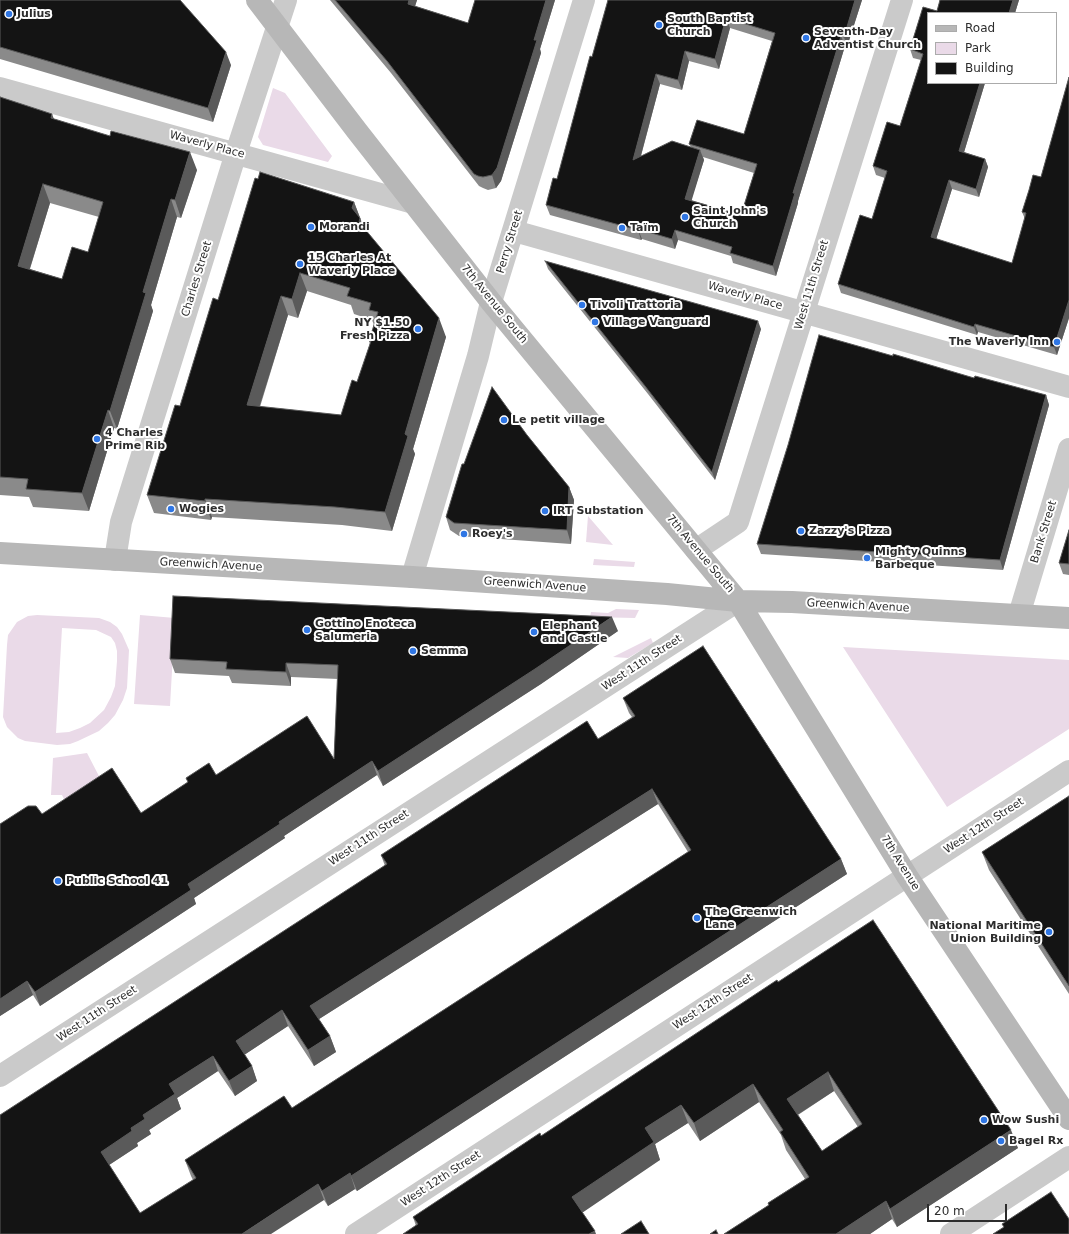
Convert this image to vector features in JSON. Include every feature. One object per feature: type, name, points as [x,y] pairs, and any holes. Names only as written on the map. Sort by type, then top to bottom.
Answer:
[{"type":"main road","name":"7th Avenue South","points":[[258,0],[413,203],[491,302],[738,601]]},
{"type":"main road","name":"Greenwich Avenue","points":[[0,553],[412,576],[661,593],[738,601],[792,602],[1069,618]]},
{"type":"main road","name":"7th Avenue","points":[[738,601],[907,876],[1069,1119]]},
{"type":"street","name":"Charles Street","points":[[115,560],[121,522],[236,153],[286,0]]},
{"type":"street","name":"Perry Street","points":[[412,576],[478,356],[491,302],[584,0]]},
{"type":"street","name":"West 11th Street","points":[[696,550],[738,522],[902,0]]},
{"type":"street","name":"Waverly Place","points":[[0,88],[413,203]]},
{"type":"street","name":"Waverly Place","points":[[514,231],[1069,387]]},
{"type":"street","name":"Bank Street","points":[[1019,615],[1069,449]]},
{"type":"street","name":"West 11th Street","points":[[0,1076],[738,601]]},
{"type":"street","name":"West 12th Street","points":[[356,1234],[1069,771]]},
{"type":"street","points":[[951,1234],[1069,1157]]},
{"type":"green space","points":[[273,88],[285,93],[332,156],[328,162],[263,145],[258,137]]},
{"type":"green space","points":[[588,516],[613,545],[586,542]]},
{"type":"green space","points":[[594,559],[635,562],[634,567],[593,565]]},
{"type":"green space","points":[[616,609],[639,610],[635,618],[590,617],[591,612],[608,613]]},
{"type":"green space","points":[[37,615],[99,618],[110,622],[117,627],[122,634],[129,650],[127,688],[123,700],[115,715],[99,731],[70,744],[57,745],[25,741],[18,738],[7,727],[3,717],[8,635],[17,622],[28,616]],"holes":[[[62,628],[96,630],[111,637],[115,643],[117,651],[115,686],[111,697],[104,710],[90,723],[69,732],[56,733]]]},
{"type":"green space","points":[[140,615],[175,618],[170,706],[134,704]]},
{"type":"green space","points":[[651,638],[653,643],[628,658],[613,657]]},
{"type":"green space","points":[[843,647],[1069,660],[1069,729],[947,807]]},
{"type":"green space","points":[[87,753],[100,778],[65,801],[62,795],[51,795],[53,758]]},
{"type":"building","points":[[0,0],[180,0],[226,52],[208,108],[0,47]]},
{"type":"building","points":[[335,0],[409,0],[408,4],[468,23],[475,0],[546,0],[534,40],[537,40],[497,168],[492,175],[483,177],[474,174],[387,61]]},
{"type":"building","points":[[608,0],[855,0],[844,37],[841,36],[793,193],[795,193],[773,266],[730,253],[732,247],[675,230],[672,239],[546,205],[553,178],[557,179],[590,56],[592,57]],"holes":[[[726,18],[775,33],[744,134],[697,120],[689,144],[757,164],[741,215],[685,199],[700,150],[672,141],[633,160],[656,74],[678,80],[685,51],[715,59]]]},
{"type":"building","points":[[940,0],[1013,0],[1009,12],[927,12],[927,84],[980,84],[959,151],[985,159],[976,189],[949,180],[931,237],[1012,263],[1026,213],[1022,212],[1033,175],[1041,177],[1069,77],[1069,300],[1054,347],[975,324],[974,327],[838,284],[860,215],[872,219],[887,171],[873,166],[887,122],[900,126],[923,54],[910,49],[923,7],[937,11]]},
{"type":"building","points":[[0,97],[52,114],[51,118],[110,136],[111,131],[190,152],[175,200],[171,199],[143,292],[146,293],[110,411],[108,410],[82,493],[26,489],[28,479],[0,477]],"holes":[[[43,184],[103,202],[88,252],[72,247],[62,279],[18,266]]]},
{"type":"building","points":[[260,172],[354,202],[352,208],[360,218],[359,222],[439,318],[405,434],[408,436],[385,512],[335,507],[205,499],[205,501],[147,495],[175,405],[180,406],[213,298],[218,300],[255,178],[258,179]],"holes":[[[300,273],[350,288],[347,296],[371,303],[369,310],[378,312],[369,341],[371,341],[357,382],[352,380],[341,415],[247,405],[281,296],[292,299]]]},
{"type":"building","points":[[545,261],[758,321],[712,472],[645,386]]},
{"type":"building","points":[[819,335],[893,356],[893,354],[974,378],[975,376],[1046,395],[1000,560],[757,544],[788,445]]},
{"type":"building","points":[[492,387],[527,435],[569,487],[567,530],[454,523],[446,517],[462,464],[464,464]]},
{"type":"building","points":[[1069,530],[1069,564],[1059,563]]},
{"type":"building","points":[[173,596],[612,617],[378,771],[372,761],[279,822],[280,824],[188,884],[191,890],[35,992],[27,981],[0,999],[0,824],[28,806],[36,806],[42,814],[112,768],[141,813],[188,782],[186,778],[209,763],[216,775],[307,716],[334,759],[338,665],[286,663],[286,672],[226,669],[227,662],[170,659]]},
{"type":"building","points":[[703,646],[841,859],[351,1176],[350,1173],[322,1191],[318,1184],[242,1234],[0,1234],[0,1115],[387,864],[381,855],[587,721],[598,739],[635,716],[623,698]],"holes":[[[652,789],[691,850],[292,1108],[284,1096],[185,1160],[196,1178],[140,1213],[101,1152],[132,1131],[131,1128],[145,1119],[143,1115],[175,1094],[169,1084],[213,1056],[229,1081],[252,1066],[236,1041],[282,1010],[308,1050],[330,1036],[310,1006]]]},
{"type":"building","name":"National Maritime Union Building","points":[[1069,796],[1069,986],[982,852]]},
{"type":"building","points":[[873,920],[1011,1130],[890,1209],[886,1201],[836,1234],[724,1234],[769,1205],[768,1203],[809,1177],[780,1132],[783,1130],[753,1084],[694,1123],[681,1105],[645,1128],[654,1142],[572,1197],[595,1231],[589,1234],[403,1234],[418,1224],[413,1217],[540,1133],[541,1136],[777,980],[778,982]],"holes":[[[828,1072],[862,1124],[822,1151],[787,1099]]]},
{"type":"building","points":[[1051,1192],[1069,1219],[1069,1234],[993,1234],[1004,1227],[1002,1224]]},
{"type":"building","points":[[641,1221],[649,1234],[621,1234]]},
{"type":"building","points":[[716,1230],[718,1234],[710,1234]]},
{"type":"place","name":"Julius","points":[[9,14]]},
{"type":"place","name":"South Baptist Church","points":[[659,25]]},
{"type":"place","name":"Seventh-Day Adventist Church","points":[[806,38]]},
{"type":"place","name":"Saint John's Church","points":[[685,217]]},
{"type":"place","name":"Morandi","points":[[311,227]]},
{"type":"place","name":"Taïm","points":[[622,228]]},
{"type":"place","name":"15 Charles At Waverly Place","points":[[300,264]]},
{"type":"place","name":"Tivoli Trattoria","points":[[582,305]]},
{"type":"place","name":"Village Vanguard","points":[[595,322]]},
{"type":"place","name":"NY $1.50 Fresh Pizza","points":[[418,329]]},
{"type":"place","name":"The Waverly Inn","points":[[1057,342]]},
{"type":"place","name":"Le petit village","points":[[504,420]]},
{"type":"place","name":"4 Charles Prime Rib","points":[[97,439]]},
{"type":"place","name":"Wogies","points":[[171,509]]},
{"type":"place","name":"IRT Substation","points":[[545,511]]},
{"type":"place","name":"Zazzy's Pizza","points":[[801,531]]},
{"type":"place","name":"Roey's","points":[[464,534]]},
{"type":"place","name":"Mighty Quinns Barbeque","points":[[867,558]]},
{"type":"place","name":"Gottino Enoteca Salumeria","points":[[307,630]]},
{"type":"place","name":"Elephant and Castle","points":[[534,632]]},
{"type":"place","name":"Semma","points":[[413,651]]},
{"type":"place","name":"Public School 41","points":[[58,881]]},
{"type":"place","name":"The Greenwich Lane","points":[[697,918]]},
{"type":"place","name":"National Maritime Union Building","points":[[1049,932]]},
{"type":"place","name":"Wow Sushi","points":[[984,1120]]},
{"type":"place","name":"Bagel Rx","points":[[1001,1141]]}]
